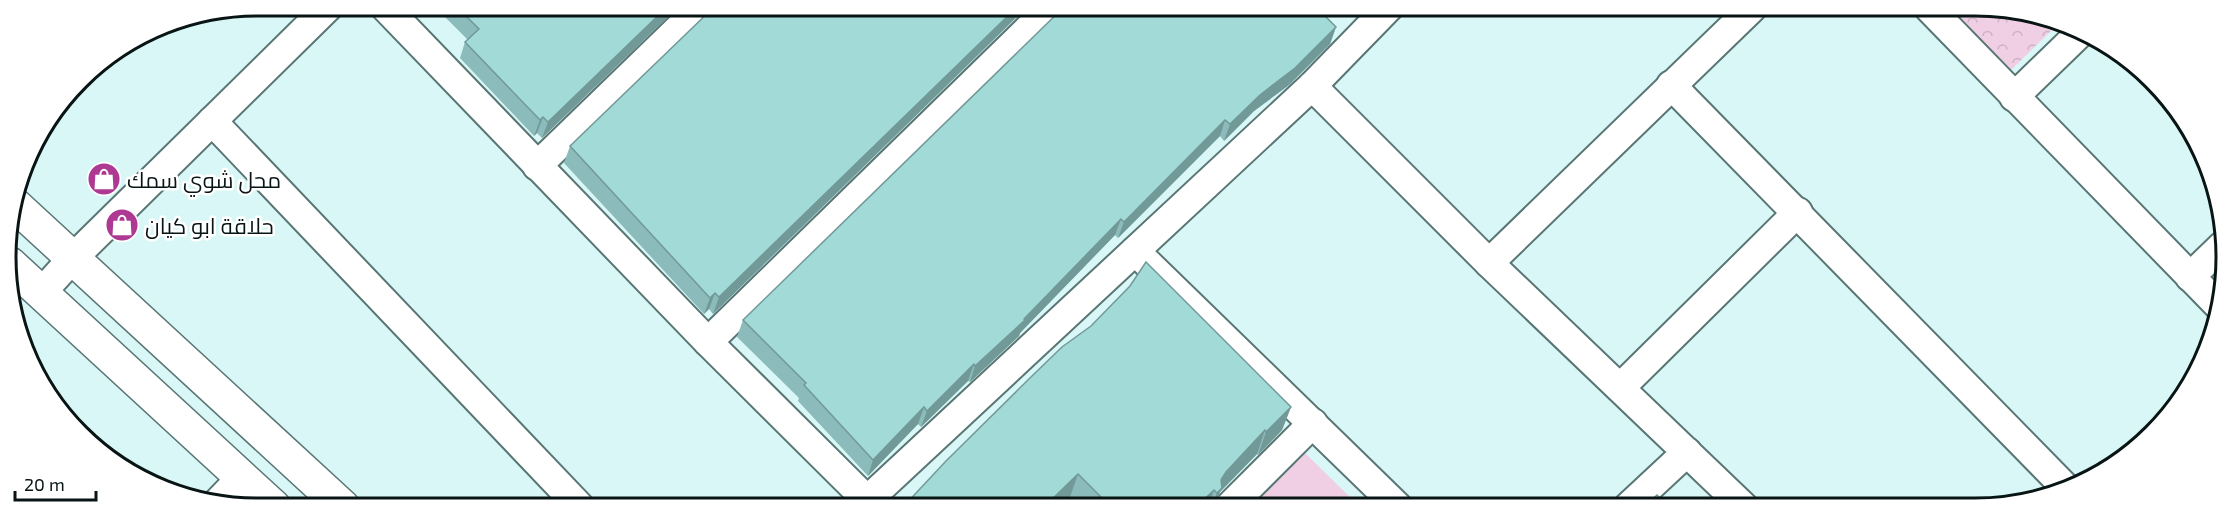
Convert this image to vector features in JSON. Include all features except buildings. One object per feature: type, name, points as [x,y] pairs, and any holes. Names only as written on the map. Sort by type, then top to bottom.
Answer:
[{"type":"street","points":[[41,293],[72,259],[319,16]]},
{"type":"street","points":[[394,16],[859,498]]},
{"type":"street","points":[[537,166],[691,16]]},
{"type":"street","points":[[708,342],[1042,16]]},
{"type":"street","points":[[869,498],[1312,86],[1369,16]]},
{"type":"street","points":[[1489,263],[1744,16]]},
{"type":"street","points":[[1937,16],[2213,300]]},
{"type":"street","points":[[2014,97],[2075,38]]},
{"type":"street","points":[[1671,85],[2061,483]]},
{"type":"street","points":[[1312,86],[1489,263],[1621,387],[1734,498]]},
{"type":"street","points":[[212,121],[571,498]]},
{"type":"street","points":[[21,211],[333,498]]},
{"type":"street","points":[[1621,387],[1798,212]]},
{"type":"street","points":[[1135,251],[1389,498]]},
{"type":"street","points":[[2190,277],[2216,252]]},
{"type":"street","points":[[17,270],[264,498]]},
{"type":"street","points":[[1238,498],[1313,423]]},
{"type":"street","points":[[1637,498],[1686,452]]},
{"type":"street","points":[[224,496],[242,477]]},
{"type":"green space","points":[[1954,16],[2023,21],[2053,29],[2008,73]]},
{"type":"green space","points":[[1305,453],[1351,498],[1261,498]]},
{"type":"place","name":"محل شوي سمك","points":[[104,179]]},
{"type":"place","name":"حلاقة ابو كيان","points":[[122,225]]}]
